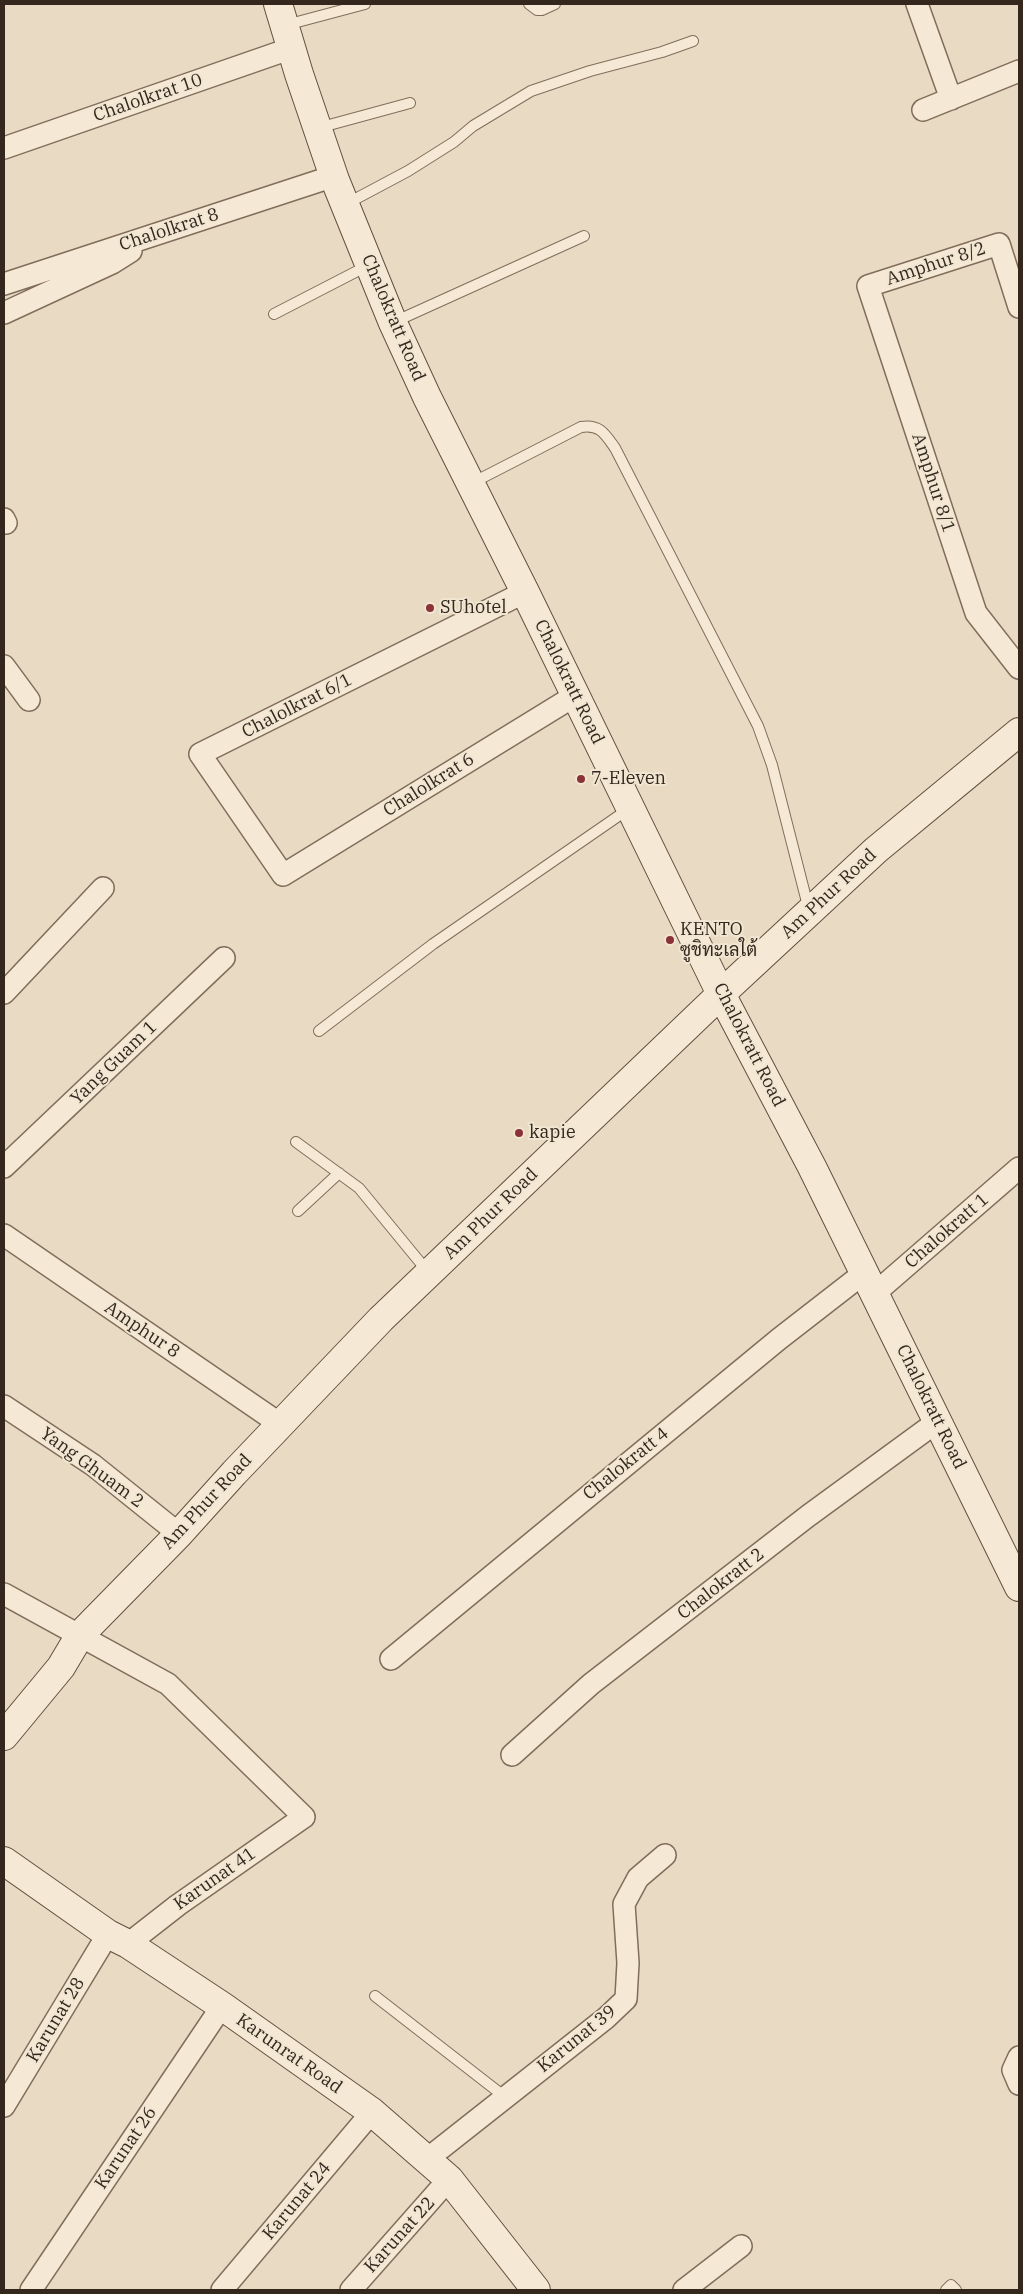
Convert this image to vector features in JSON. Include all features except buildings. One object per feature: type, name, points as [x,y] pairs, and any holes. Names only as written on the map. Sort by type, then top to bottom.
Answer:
[{"type":"street","points":[[918,4],[950,99]]},
{"type":"street","name":"Chalokratt Road","points":[[285,26],[317,129],[334,176],[393,323],[427,397],[472,484],[722,994],[812,1167],[1019,1586]]},
{"type":"street","name":"Chalolkrat 10","points":[[4,148],[285,26]]},
{"type":"street","points":[[923,110],[1019,71]]},
{"type":"street","name":"Chalolkrat 8","points":[[4,284],[334,176]]},
{"type":"street","points":[[4,313],[112,263],[160,232]]},
{"type":"street","name":"Amphur 8/2","points":[[868,286],[999,244],[1019,306]]},
{"type":"street","name":"Amphur 8/1","points":[[868,286],[976,613],[1019,668]]},
{"type":"street","name":"Chalolkrat 6/1","points":[[282,875],[200,754],[525,592]]},
{"type":"street","points":[[4,666],[29,700]]},
{"type":"street","name":"Chalolkrat 6","points":[[282,875],[576,695]]},
{"type":"street","name":"Am Phur Road","points":[[4,1736],[61,1667],[80,1635],[179,1534],[280,1424],[381,1320],[722,994],[876,850],[1019,732]]},
{"type":"street","points":[[4,993],[103,888]]},
{"type":"street","name":"Yang Guam 1","points":[[4,1167],[224,958]]},
{"type":"street","name":"Chalokratt 1","points":[[869,1283],[1019,1168]]},
{"type":"street","name":"Amphur 8","points":[[4,1236],[280,1424]]},
{"type":"street","name":"Chalokratt 4","points":[[391,1659],[779,1339],[869,1283]]},
{"type":"street","name":"Yang Ghuam 2","points":[[4,1406],[93,1465],[179,1534]]},
{"type":"street","name":"Chalokratt 2","points":[[512,1756],[591,1684],[808,1516],[938,1421]]},
{"type":"street","points":[[4,1594],[80,1635]]},
{"type":"street","name":"Karunat 41","points":[[80,1635],[168,1684],[304,1817],[178,1905],[118,1939]]},
{"type":"street","name":"Karunat 39","points":[[426,2160],[606,2018],[626,1999],[628,1963],[624,1904],[638,1878],[665,1855]]},
{"type":"street","name":"Karunrat Road","points":[[4,1861],[118,1939],[222,2006],[372,2112],[449,2179],[529,2288]]},
{"type":"street","name":"Karunat 28","points":[[4,2106],[118,1939]]},
{"type":"street","name":"Karunat 26","points":[[30,2290],[222,2006]]},
{"type":"street","points":[[1019,2057],[1013,2070],[1019,2084]]},
{"type":"street","name":"Karunat 24","points":[[222,2290],[372,2112]]},
{"type":"street","name":"Karunat 22","points":[[351,2290],[449,2179]]},
{"type":"street","points":[[684,2290],[741,2246]]},
{"type":"lane","points":[[285,26],[365,4]]},
{"type":"lane","points":[[528,4],[537,10],[542,10],[555,4]]},
{"type":"lane","points":[[345,204],[408,171],[454,142],[480,121],[531,91],[590,71],[662,52],[693,41]]},
{"type":"lane","points":[[317,129],[410,103]]},
{"type":"lane","points":[[393,323],[584,236]]},
{"type":"lane","points":[[274,314],[370,265]]},
{"type":"lane","points":[[472,484],[581,427],[598,427],[602,430],[615,448],[751,709],[772,765],[809,912]]},
{"type":"lane","points":[[319,1031],[433,944],[630,807]]},
{"type":"lane","points":[[296,1142],[359,1188],[429,1273]]},
{"type":"lane","points":[[298,1211],[339,1173]]},
{"type":"lane","points":[[375,1996],[504,2097]]},
{"type":"lane","points":[[946,2290],[951,2285],[956,2290]]},
{"type":"place","name":"SUhotel","points":[[430,608]]},
{"type":"place","name":"7-Eleven","points":[[581,779]]},
{"type":"place","name":"KENTO ซูชิทะเลใต้","points":[[670,940]]},
{"type":"place","name":"kapie","points":[[519,1133]]}]
